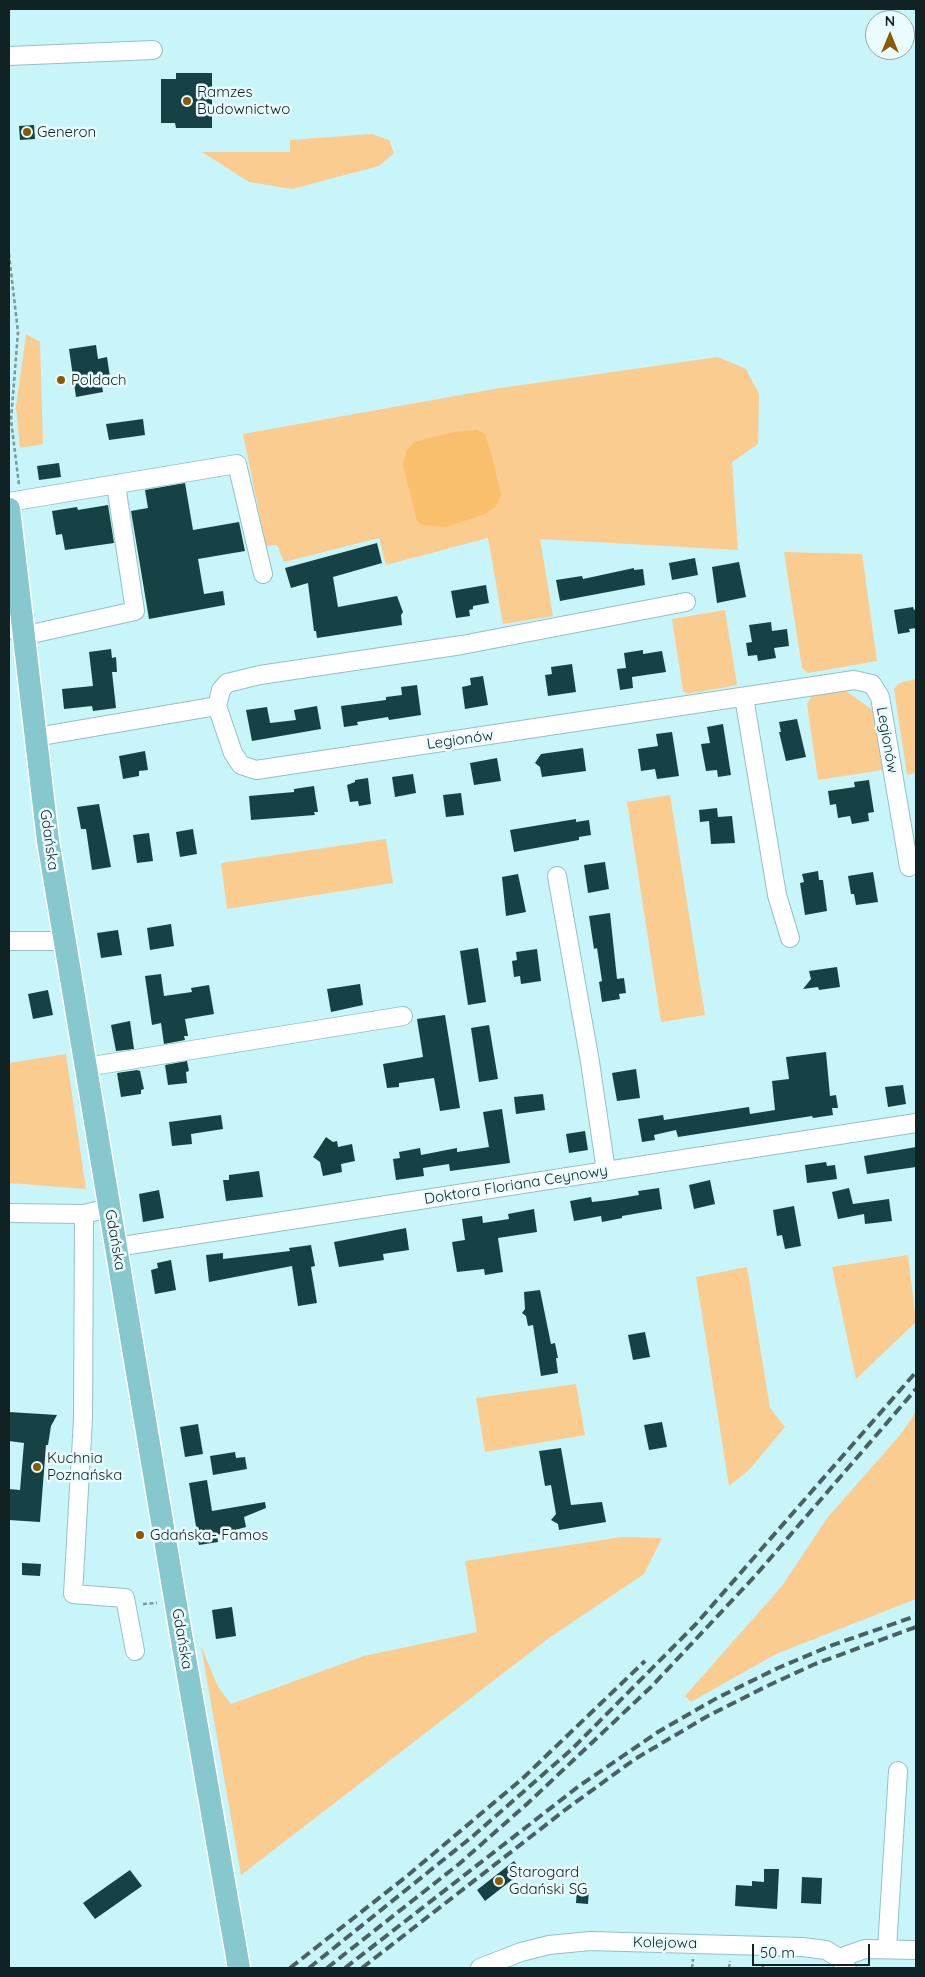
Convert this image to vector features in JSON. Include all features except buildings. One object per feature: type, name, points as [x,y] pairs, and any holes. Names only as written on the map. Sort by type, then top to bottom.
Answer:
[{"type":"main road","name":"Gdańska","points":[[9,509],[16,629],[36,737],[48,841],[239,1968]]},
{"type":"street","points":[[9,56],[153,50]]},
{"type":"street","points":[[9,502],[237,464],[263,574]]},
{"type":"street","points":[[16,629],[36,632],[135,611],[116,485]]},
{"type":"street","points":[[36,737],[217,706],[221,690],[227,683],[260,674],[462,644],[686,602]]},
{"type":"street","name":"Legionów","points":[[217,706],[233,753],[240,765],[256,770],[854,680],[872,684],[880,697],[909,867]]},
{"type":"street","points":[[744,697],[777,895],[790,938]]},
{"type":"street","points":[[558,876],[590,1062],[606,1171]]},
{"type":"street","points":[[9,942],[64,941]]},
{"type":"street","points":[[86,1067],[402,1016]]},
{"type":"street","name":"Doktora Floriana Ceynowy","points":[[116,1247],[916,1123]]},
{"type":"street","points":[[9,1213],[84,1214],[109,1208]]},
{"type":"street","points":[[84,1214],[83,1419],[73,1594],[125,1598],[135,1651]]},
{"type":"street","points":[[888,1949],[898,1771]]},
{"type":"street","name":"Kolejowa","points":[[480,1968],[508,1963],[549,1945],[590,1942],[802,1947],[826,1950],[843,1963]]},
{"type":"street","points":[[843,1963],[865,1949],[916,1950]]},
{"type":"path","points":[[9,254],[18,332],[16,361]]},
{"type":"shaded area","points":[[372,134],[389,140],[394,153],[379,166],[292,189],[249,182],[202,152],[290,152],[290,140]]},
{"type":"shaded area","points":[[26,334],[40,342],[43,444],[20,448],[16,407]]},
{"type":"shaded area","points":[[718,357],[746,369],[759,394],[758,444],[732,462],[738,550],[540,539],[553,616],[503,624],[488,538],[386,565],[379,538],[284,562],[277,545],[266,546],[243,434],[494,389]]},
{"type":"shaded area","points":[[477,430],[485,434],[492,457],[501,494],[496,506],[485,514],[446,527],[422,525],[417,521],[403,465],[406,452],[414,442],[454,432]]},
{"type":"shaded area","points":[[784,552],[862,554],[877,661],[808,673],[802,668]]},
{"type":"shaded area","points":[[725,610],[737,685],[687,694],[683,691],[672,619]]},
{"type":"shaded area","points":[[916,679],[916,773],[907,775],[894,689],[899,683]]},
{"type":"shaded area","points":[[846,691],[874,711],[883,770],[818,780],[807,704],[812,696]]},
{"type":"shaded area","points":[[670,795],[705,1015],[661,1022],[627,802]]},
{"type":"shaded area","points":[[386,839],[393,883],[227,909],[221,863]]},
{"type":"shaded area","points":[[66,1054],[86,1189],[9,1183],[9,1063]]},
{"type":"shaded area","points":[[908,1255],[916,1322],[856,1379],[832,1267]]},
{"type":"shaded area","points":[[747,1267],[770,1408],[785,1427],[749,1470],[729,1486],[696,1277]]},
{"type":"shaded area","points":[[576,1384],[585,1435],[485,1452],[476,1398]]},
{"type":"shaded area","points":[[916,1412],[916,1599],[776,1654],[691,1702],[685,1696],[782,1586],[828,1517],[901,1434]]},
{"type":"shaded area","points":[[622,1537],[662,1538],[644,1574],[549,1638],[241,1875],[201,1646],[218,1687],[231,1704],[364,1656],[477,1632],[465,1561]]},
{"type":"railway","points":[[309,1968],[473,1836],[572,1749],[696,1624],[916,1372]]},
{"type":"railway","points":[[327,1968],[459,1864],[528,1803],[651,1687],[755,1576],[916,1389]]},
{"type":"railway","points":[[345,1968],[579,1786],[658,1732],[717,1698],[778,1668],[830,1646],[916,1616]]},
{"type":"railway","points":[[362,1968],[565,1810],[635,1759],[706,1717],[765,1687],[815,1664],[916,1627]]},
{"type":"railway","points":[[290,1968],[407,1876],[522,1779],[645,1661]]},
{"type":"place","name":"Ramzes Budownictwo","points":[[187,101]]},
{"type":"place","name":"Generon","points":[[27,132]]},
{"type":"place","name":"Poldach","points":[[61,380]]},
{"type":"place","name":"Kuchnia Poznańska","points":[[37,1467]]},
{"type":"place","name":"Gdańska- Famos","points":[[140,1535]]},
{"type":"place","name":"Starogard Gdański SG","points":[[499,1881]]}]
